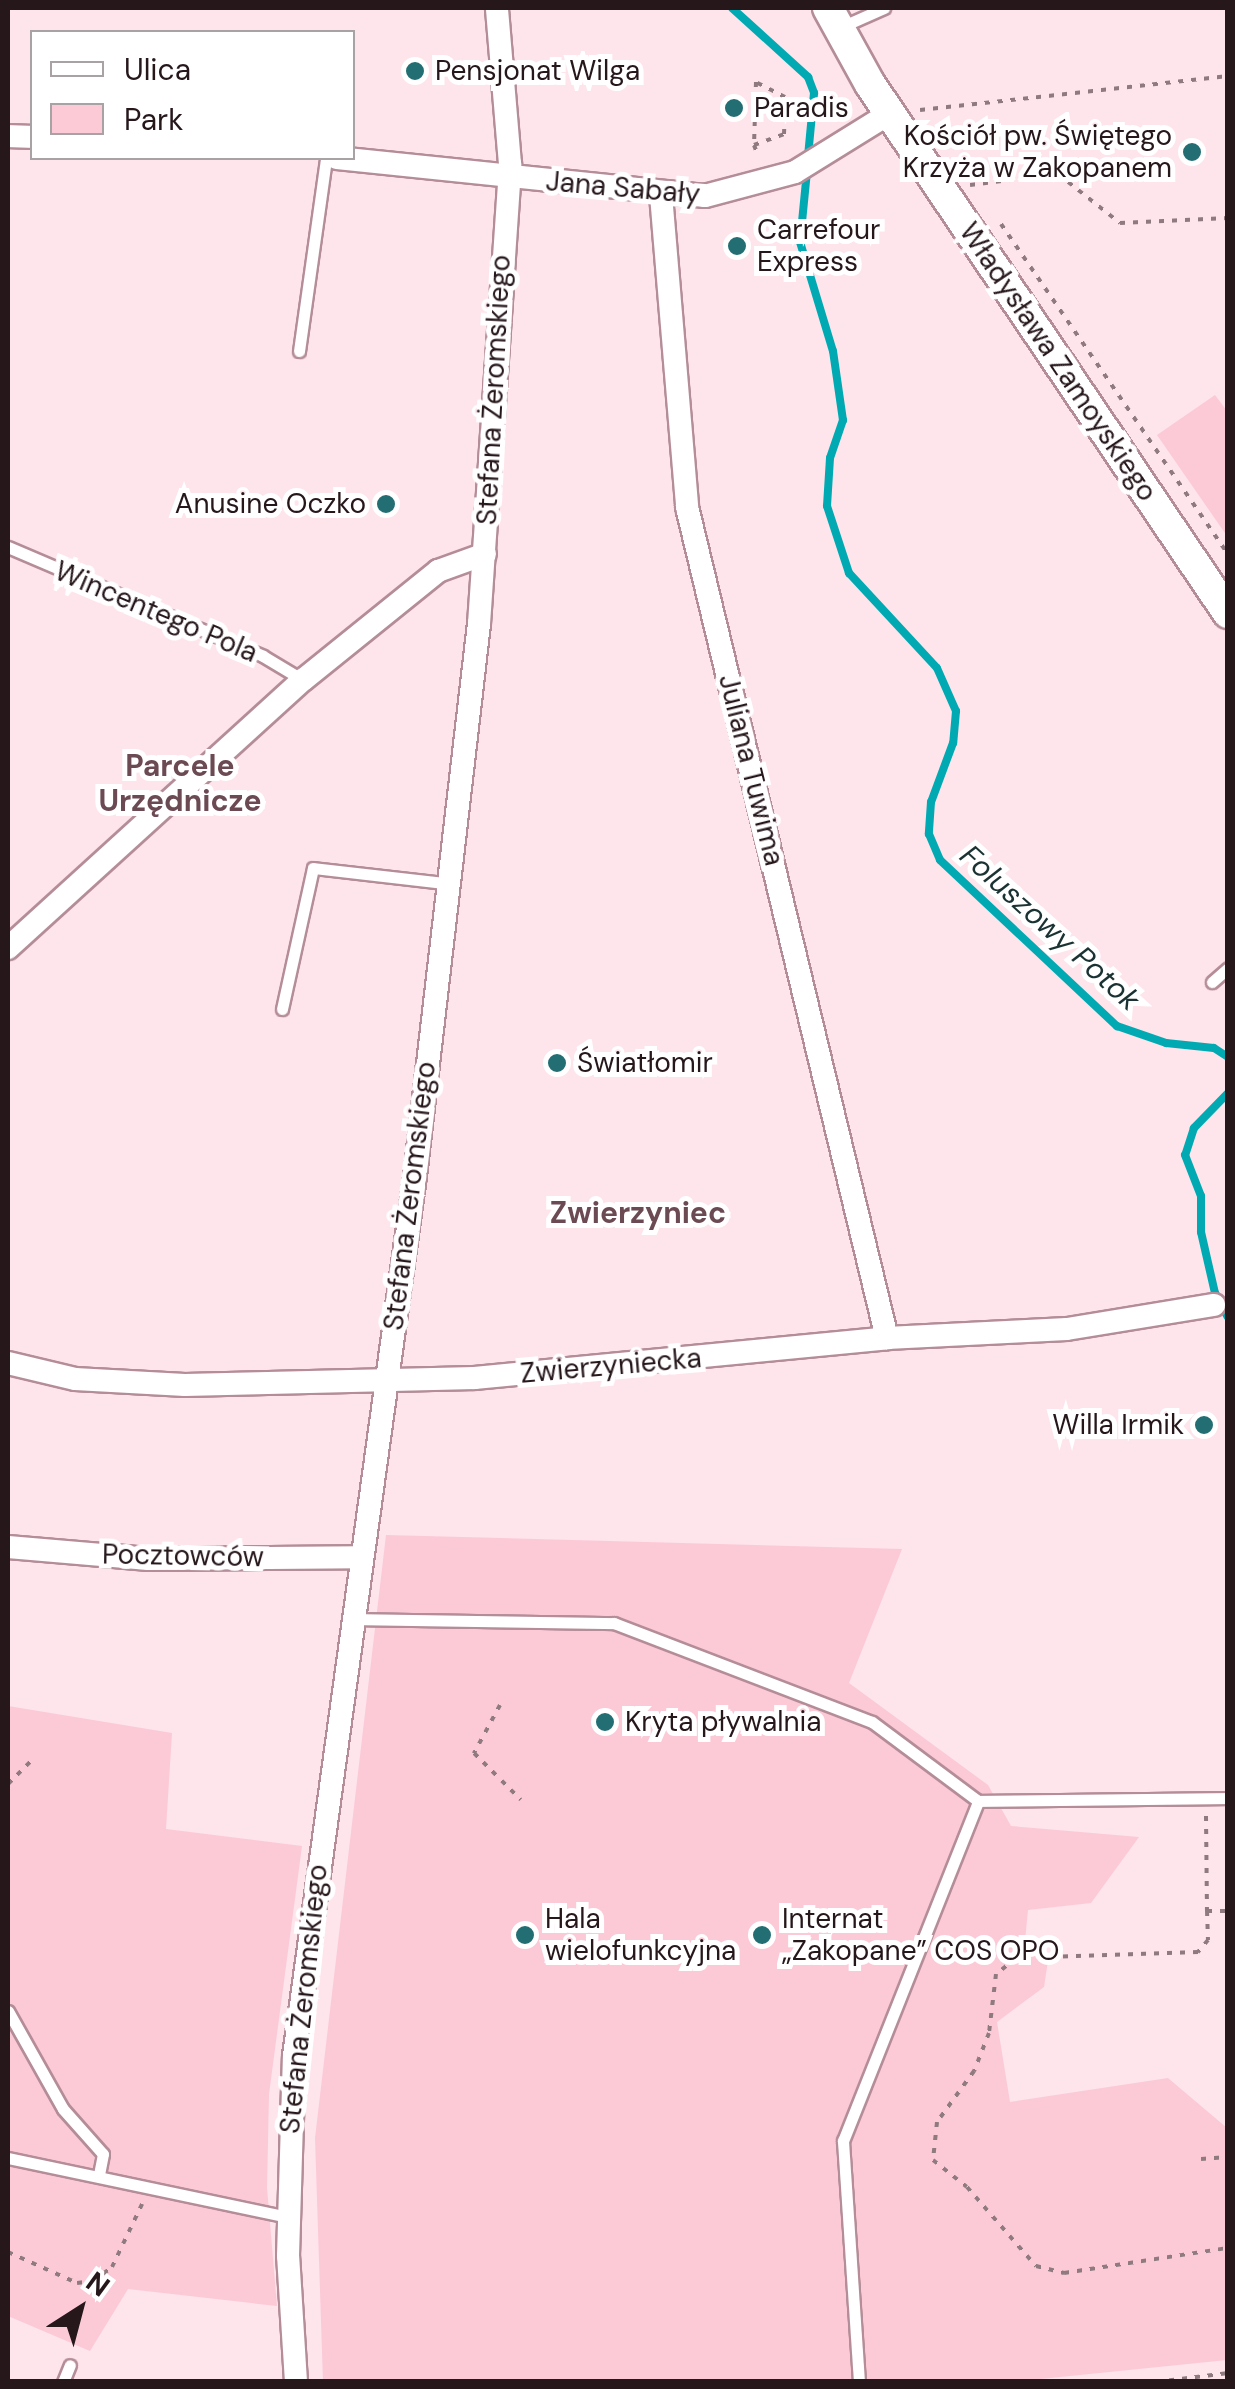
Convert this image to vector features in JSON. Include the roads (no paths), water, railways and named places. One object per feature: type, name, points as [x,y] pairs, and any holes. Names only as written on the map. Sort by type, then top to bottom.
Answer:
[{"type":"street","name":"Stefana Żeromskiego","points":[[296,2382],[288,2217],[294,2056],[350,1619],[386,1379],[485,554],[508,177],[497,8]]},
{"type":"street","name":"Władysława Zamoyskiego","points":[[833,18],[907,105],[1228,613]]},
{"type":"street","name":"Jana Sabały","points":[[355,160],[661,195],[720,194],[777,179],[907,105]]},
{"type":"street","name":"Juliana Tuwima","points":[[661,195],[686,507],[886,1338]]},
{"type":"street","points":[[8,948],[303,680],[438,572],[485,554]]},
{"type":"street","name":"Zwierzyniecka","points":[[8,1363],[75,1379],[185,1385],[475,1378],[886,1338],[1067,1330],[1214,1305]]},
{"type":"street","name":"Pocztowców","points":[[8,1548],[148,1559],[359,1557]]},
{"type":"lane","points":[[833,18],[884,8]]},
{"type":"lane","points":[[299,352],[326,160]]},
{"type":"lane","name":"Wincentego Pola","points":[[8,547],[263,656],[303,680]]},
{"type":"lane","points":[[282,1009],[313,868],[444,884]]},
{"type":"lane","points":[[1212,982],[1228,968]]},
{"type":"lane","points":[[350,1619],[614,1623],[872,1722],[978,1800],[1228,1798]]},
{"type":"lane","points":[[859,2382],[842,2140],[978,1800]]},
{"type":"lane","points":[[8,2011],[63,2109],[103,2154],[99,2174]]},
{"type":"lane","points":[[8,2158],[99,2174],[288,2217]]},
{"type":"lane","points":[[63,2382],[70,2365]]},
{"type":"waterway","name":"Foluszowy Potok","points":[[732,8],[808,77],[814,93],[808,157]]},
{"type":"waterway","name":"Foluszowy Potok","points":[[807,171],[800,242],[833,351],[843,420],[830,458],[827,506],[849,573],[937,668],[956,711],[953,743],[931,802],[929,834],[940,860],[1117,1026],[1166,1043],[1214,1048],[1228,1057]]},
{"type":"waterway","name":"Foluszowy Potok","points":[[1228,1093],[1194,1128],[1185,1155],[1201,1196],[1201,1232],[1215,1293],[1228,1317]]},
{"type":"place","name":"Pensjonat Wilga","points":[[415,71]]},
{"type":"place","name":"Paradis","points":[[734,108]]},
{"type":"place","name":"Kościół pw. Świętego Krzyża w Zakopanem","points":[[1192,152]]},
{"type":"place","name":"Carrefour Express","points":[[737,246]]},
{"type":"place","name":"Anusine Oczko","points":[[386,504]]},
{"type":"place","name":"Światłomir","points":[[557,1063]]},
{"type":"place","name":"Willa Irmik","points":[[1204,1425]]},
{"type":"place","name":"Kryta pływalnia","points":[[605,1722]]},
{"type":"place","name":"Hala wielofunkcyjna","points":[[525,1935]]},
{"type":"place","name":"Internat „Zakopane” COS OPO","points":[[762,1935]]},
{"type":"district","name":"Parcele Urzędnicze","points":[[180,783]]},
{"type":"district","name":"Zwierzyniec","points":[[638,1213]]}]
